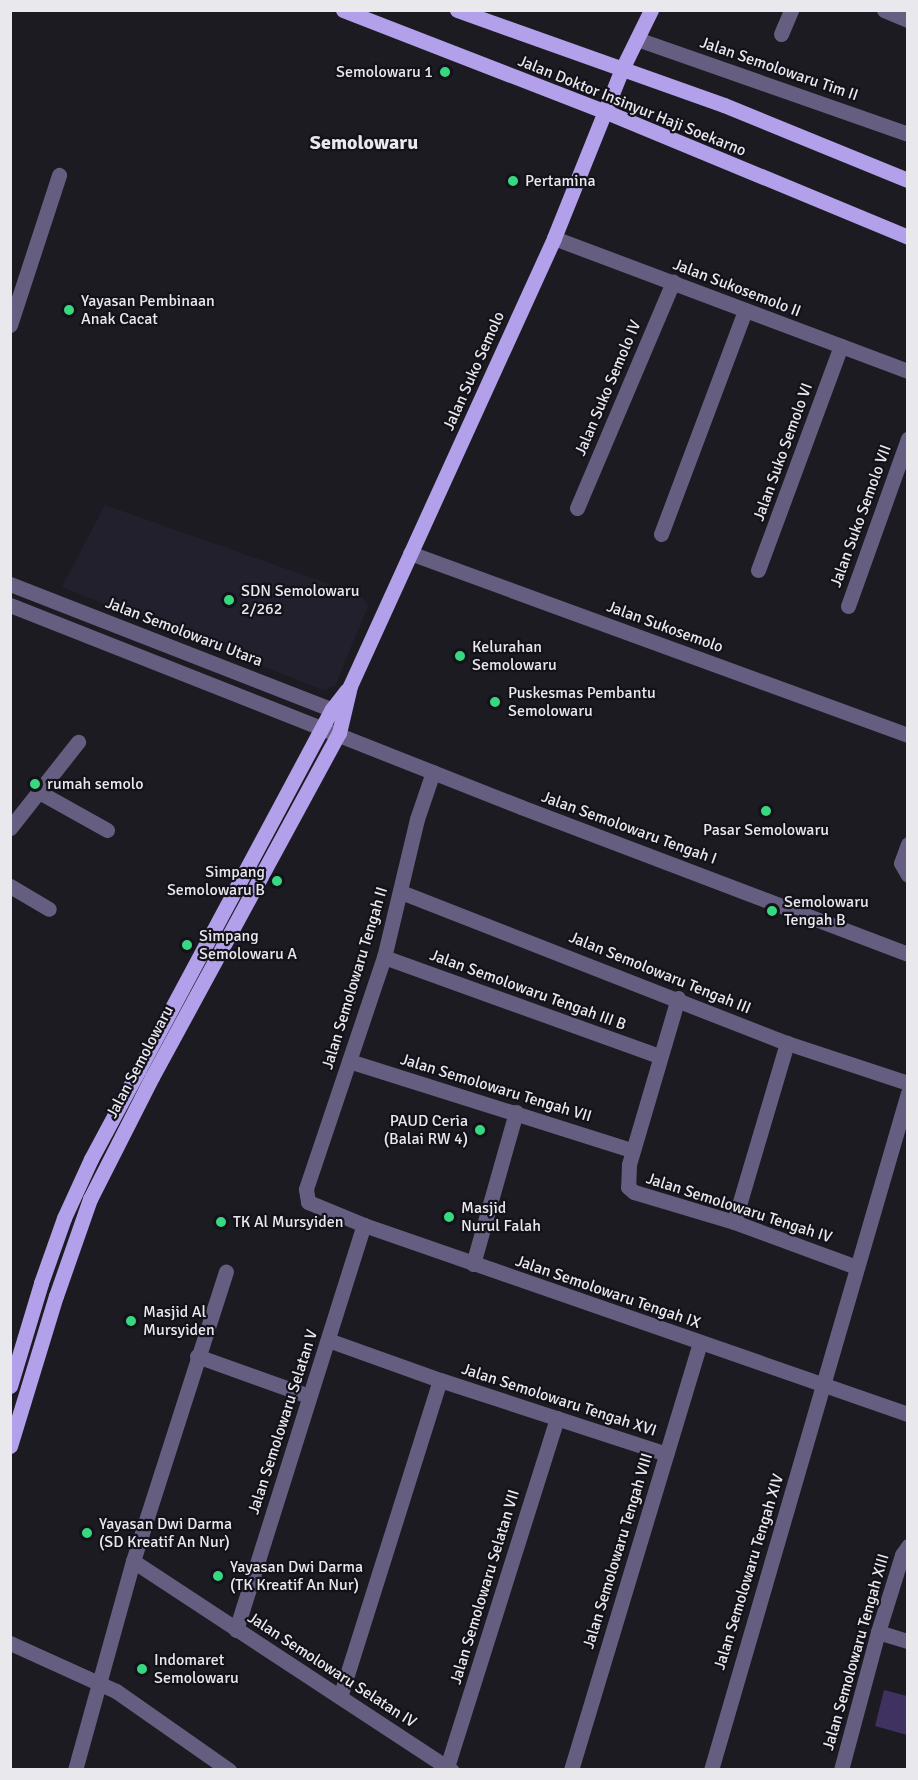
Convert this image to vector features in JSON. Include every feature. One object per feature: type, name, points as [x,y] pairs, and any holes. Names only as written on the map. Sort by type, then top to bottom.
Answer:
[{"type":"main road","name":"Jalan Doktor Insinyur Haji Soekarno","points":[[343,10],[604,111],[908,237]]},
{"type":"main road","name":"Jalan Doktor Insinyur Haji Soekarno","points":[[457,10],[724,105],[908,180]]},
{"type":"main road","points":[[622,69],[651,10]]},
{"type":"main road","name":"Jalan Suko Semolo","points":[[338,712],[554,238],[622,69]]},
{"type":"main road","name":"Jalan Semolowaru","points":[[10,1386],[41,1283],[74,1193],[136,1071],[324,727],[338,712]]},
{"type":"main road","name":"Jalan Semolowaru","points":[[10,1446],[56,1296],[90,1199],[158,1067],[339,734],[338,712]]},
{"type":"main road","points":[[74,1193],[90,1199]]},
{"type":"street","points":[[781,34],[791,10]]},
{"type":"street","points":[[884,10],[908,20]]},
{"type":"street","name":"Jalan Semolowaru Tim II","points":[[637,39],[908,134]]},
{"type":"street","points":[[10,325],[59,175]]},
{"type":"street","name":"Jalan Sukosemolo II","points":[[554,238],[908,371]]},
{"type":"street","name":"Jalan Suko Semolo IV","points":[[577,508],[673,282]]},
{"type":"street","points":[[661,534],[745,310]]},
{"type":"street","name":"Jalan Suko Semolo VI","points":[[758,570],[842,346]]},
{"type":"street","name":"Jalan Suko Semolo VII","points":[[848,606],[908,438]]},
{"type":"street","name":"Jalan Sukosemolo","points":[[410,554],[908,735]]},
{"type":"street","name":"Jalan Semolowaru Utara","points":[[10,584],[338,712]]},
{"type":"street","points":[[10,605],[339,734]]},
{"type":"street","name":"Jalan Semolowaru Tengah I","points":[[339,734],[908,954]]},
{"type":"street","points":[[10,828],[78,742]]},
{"type":"street","name":"Jalan Semolowaru Tengah II","points":[[306,1193],[384,957],[417,819],[433,772]]},
{"type":"street","points":[[39,792],[106,830]]},
{"type":"street","points":[[908,844],[901,863],[908,875]]},
{"type":"street","points":[[10,886],[50,909]]},
{"type":"street","name":"Jalan Semolowaru Tengah III","points":[[401,892],[678,998],[787,1043],[908,1083]]},
{"type":"street","name":"Jalan Semolowaru Tengah III B","points":[[384,957],[659,1056]]},
{"type":"street","name":"Jalan Semolowaru Tengah IV","points":[[678,998],[632,1150],[626,1174],[628,1187],[631,1191],[734,1222],[856,1267]]},
{"type":"street","points":[[734,1222],[787,1043]]},
{"type":"street","name":"Jalan Semolowaru Tengah VII","points":[[349,1061],[632,1150]]},
{"type":"street","name":"Jalan Semolowaru Tengah XIV","points":[[711,1770],[908,1093]]},
{"type":"street","points":[[473,1264],[516,1112]]},
{"type":"street","name":"Jalan Semolowaru Tengah IX","points":[[306,1193],[310,1204],[364,1225],[700,1344],[908,1414]]},
{"type":"street","name":"Jalan Semolowaru Selatan V","points":[[236,1630],[364,1225]]},
{"type":"street","points":[[75,1770],[133,1561],[197,1356],[226,1272]]},
{"type":"street","name":"Jalan Semolowaru Tengah XVI","points":[[328,1340],[440,1380],[666,1454]]},
{"type":"street","name":"Jalan Semolowaru Tengah VIII","points":[[571,1770],[700,1344]]},
{"type":"street","points":[[197,1356],[309,1396]]},
{"type":"street","points":[[340,1697],[440,1380]]},
{"type":"street","name":"Jalan Semolowaru Selatan VII","points":[[449,1768],[557,1418]]},
{"type":"street","name":"Jalan Semolowaru Tengah XIII","points":[[841,1770],[878,1632],[902,1555],[908,1546]]},
{"type":"street","name":"Jalan Semolowaru Selatan IV","points":[[133,1561],[449,1768]]},
{"type":"street","points":[[878,1632],[908,1641]]},
{"type":"street","points":[[10,1643],[129,1699],[207,1762],[229,1770]]},
{"type":"shaded area","name":"SDN Semolowaru 2/262","points":[[105,505],[360,595],[368,606],[335,686],[323,690],[62,587]]},
{"type":"shaded area","points":[[884,1690],[907,1696],[907,1735],[875,1726]]},
{"type":"place","name":"Semolowaru 1","points":[[445,72]]},
{"type":"place","name":"Pertamina","points":[[513,181]]},
{"type":"place","name":"Yayasan Pembinaan Anak Cacat","points":[[69,310]]},
{"type":"place","name":"SDN Semolowaru 2/262","points":[[229,600]]},
{"type":"place","name":"Kelurahan Semolowaru","points":[[460,656]]},
{"type":"place","name":"Puskesmas Pembantu Semolowaru","points":[[495,702]]},
{"type":"place","name":"rumah semolo","points":[[35,784]]},
{"type":"place","name":"Pasar Semolowaru","points":[[766,811]]},
{"type":"place","name":"Simpang Semolowaru B","points":[[277,881]]},
{"type":"place","name":"Semolowaru Tengah B","points":[[772,911]]},
{"type":"place","name":"Simpang Semolowaru A","points":[[187,945]]},
{"type":"place","name":"PAUD Ceria (Balai RW 4)","points":[[480,1130]]},
{"type":"place","name":"Masjid Nurul Falah","points":[[449,1217]]},
{"type":"place","name":"TK Al Mursyiden","points":[[221,1222]]},
{"type":"place","name":"Masjid Al Mursyiden","points":[[131,1321]]},
{"type":"place","name":"Yayasan Dwi Darma (SD Kreatif An Nur)","points":[[87,1533]]},
{"type":"place","name":"Yayasan Dwi Darma (TK Kreatif An Nur)","points":[[218,1576]]},
{"type":"place","name":"Indomaret Semolowaru","points":[[142,1669]]},
{"type":"district","name":"Semolowaru","points":[[364,142]]}]
